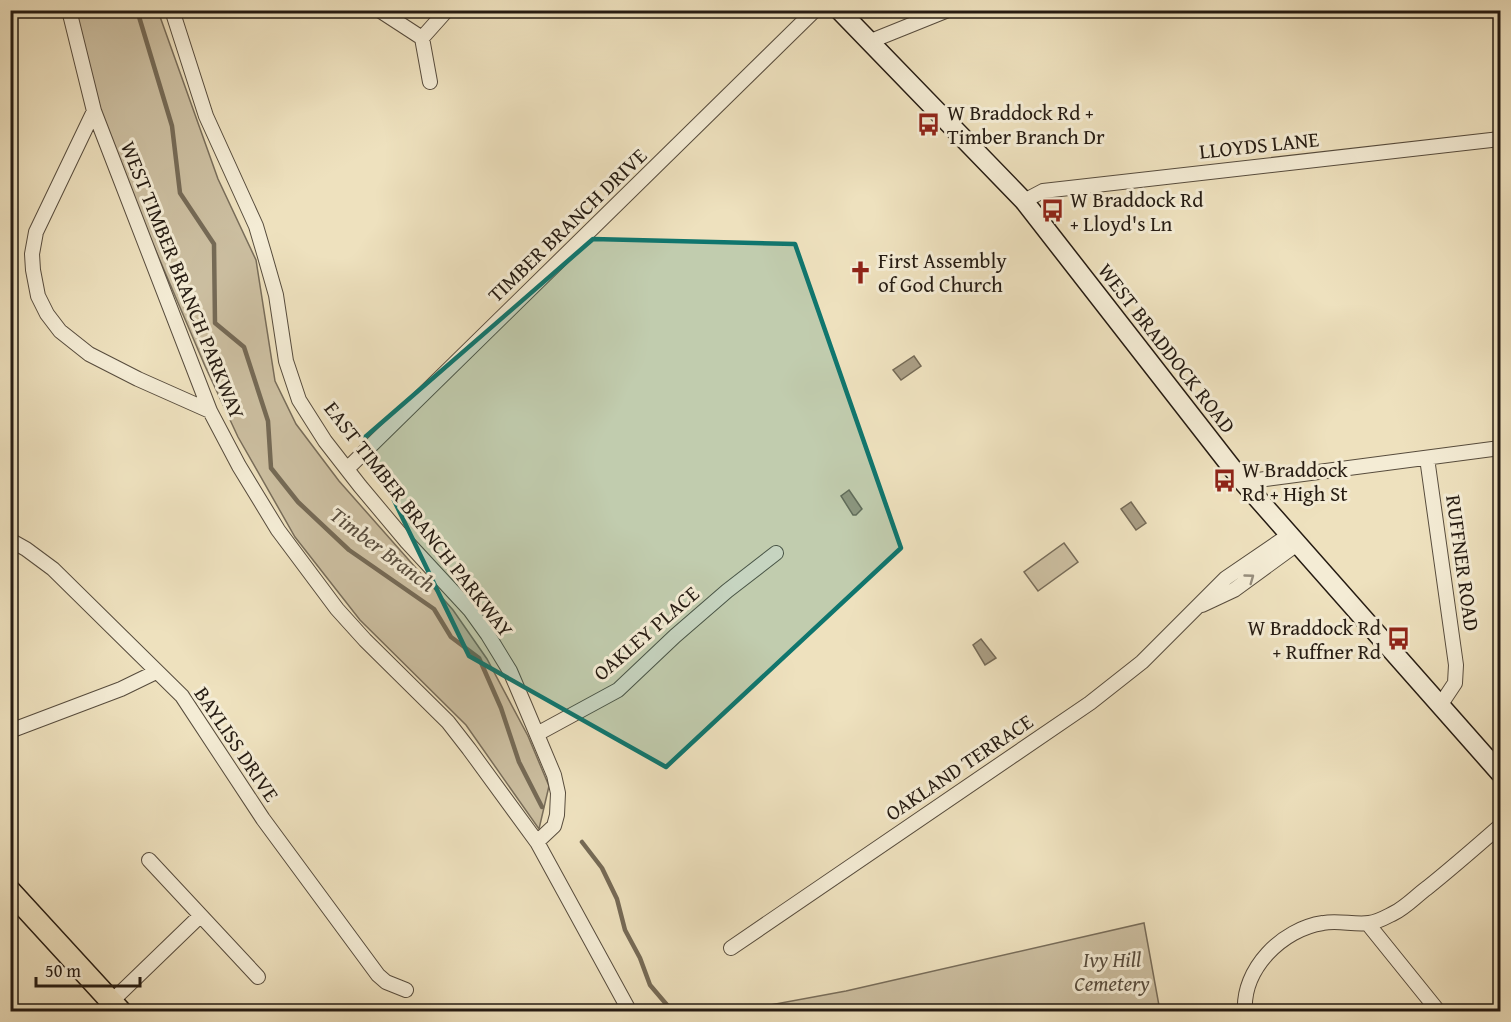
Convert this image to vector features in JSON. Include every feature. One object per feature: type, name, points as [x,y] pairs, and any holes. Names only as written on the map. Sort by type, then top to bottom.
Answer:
[{"type":"main road","name":"WEST BRADDOCK ROAD","points":[[839,10],[1024,201],[1243,482],[1500,773]]},
{"type":"main road","points":[[10,891],[117,1006]]},
{"type":"street","name":"WEST TIMBER BRANCH PARKWAY","points":[[69,10],[94,111],[210,411],[239,466],[274,523],[338,609],[365,640],[448,722],[537,842],[630,1011]]},
{"type":"street","name":"EAST TIMBER BRANCH PARKWAY","points":[[172,10],[206,116],[256,226],[276,295],[286,361],[296,393],[326,441],[347,469],[407,542],[470,610],[510,671],[554,774],[558,805],[554,826],[537,842]]},
{"type":"street","points":[[380,10],[385,16],[422,38],[430,82]]},
{"type":"street","points":[[422,38],[447,10]]},
{"type":"street","name":"TIMBER BRANCH DRIVE","points":[[347,469],[815,10]]},
{"type":"street","points":[[871,41],[948,10]]},
{"type":"street","points":[[94,111],[36,232],[32,254],[38,296],[60,331],[89,354],[210,411]]},
{"type":"street","name":"LLOYDS LANE","points":[[1024,201],[1043,191],[1500,139]]},
{"type":"street","points":[[1243,482],[1500,448]]},
{"type":"street","name":"RUFFNER ROAD","points":[[1427,458],[1456,665],[1455,683],[1441,705]]},
{"type":"street","name":"BAYLISS DRIVE","points":[[10,540],[53,569],[182,696],[263,819],[378,975],[386,982],[406,990]]},
{"type":"street","name":"OAKLAND TERRACE","points":[[731,948],[1090,703],[1142,662],[1200,605],[1212,602],[1234,590],[1293,540]]},
{"type":"street","name":"OAKLEY PLACE","points":[[537,734],[618,690],[675,636],[776,553]]},
{"type":"street","points":[[10,731],[156,672]]},
{"type":"street","points":[[1245,1011],[1246,992],[1257,967],[1284,940],[1299,930],[1323,922],[1342,921],[1368,924],[1379,921],[1398,910],[1500,826]]},
{"type":"street","points":[[149,860],[258,977]]},
{"type":"street","points":[[117,1006],[200,916]]},
{"type":"street","points":[[1368,924],[1439,1011]]},
{"type":"highlighted area","points":[[593,239],[795,244],[901,548],[666,767],[469,656],[364,438]]},
{"type":"green space","points":[[76,11],[158,11],[218,179],[256,260],[275,381],[296,424],[339,481],[453,610],[487,659],[528,736],[549,786],[539,829],[466,725],[360,620],[295,537],[238,437],[205,366],[103,127]]},
{"type":"green space","points":[[1064,543],[1078,562],[1038,591],[1024,572]]},
{"type":"green space","name":"Ivy Hill Cemetery","points":[[1144,923],[1160,1011],[737,1011],[846,991]]},
{"type":"shaded area","points":[[914,356],[921,366],[901,380],[893,370]]},
{"type":"shaded area","points":[[849,490],[862,509],[856,515],[853,515],[841,496]]},
{"type":"shaded area","points":[[1131,502],[1146,523],[1136,530],[1121,509]]},
{"type":"shaded area","points":[[981,639],[996,658],[985,665],[973,645]]},
{"type":"waterway","name":"Timber Branch","points":[[137,10],[172,126],[180,193],[214,244],[215,323],[244,347],[268,421],[271,468],[298,502],[349,550],[434,609],[451,637],[479,658],[501,708],[519,762],[542,807]]},
{"type":"waterway","name":"Timber Branch","points":[[582,842],[602,868],[617,899],[625,930],[640,958],[650,985],[673,1012]]},
{"type":"place","name":"W Braddock Rd + Timber Branch Dr","points":[[929,124]]},
{"type":"place","name":"W Braddock Rd + Lloyd's Ln","points":[[1052,211]]},
{"type":"place","name":"First Assembly of God Church","points":[[860,272]]},
{"type":"place","name":"W Braddock Rd + High St","points":[[1224,481]]},
{"type":"place","name":"W Braddock Rd + Ruffner Rd","points":[[1399,639]]}]
